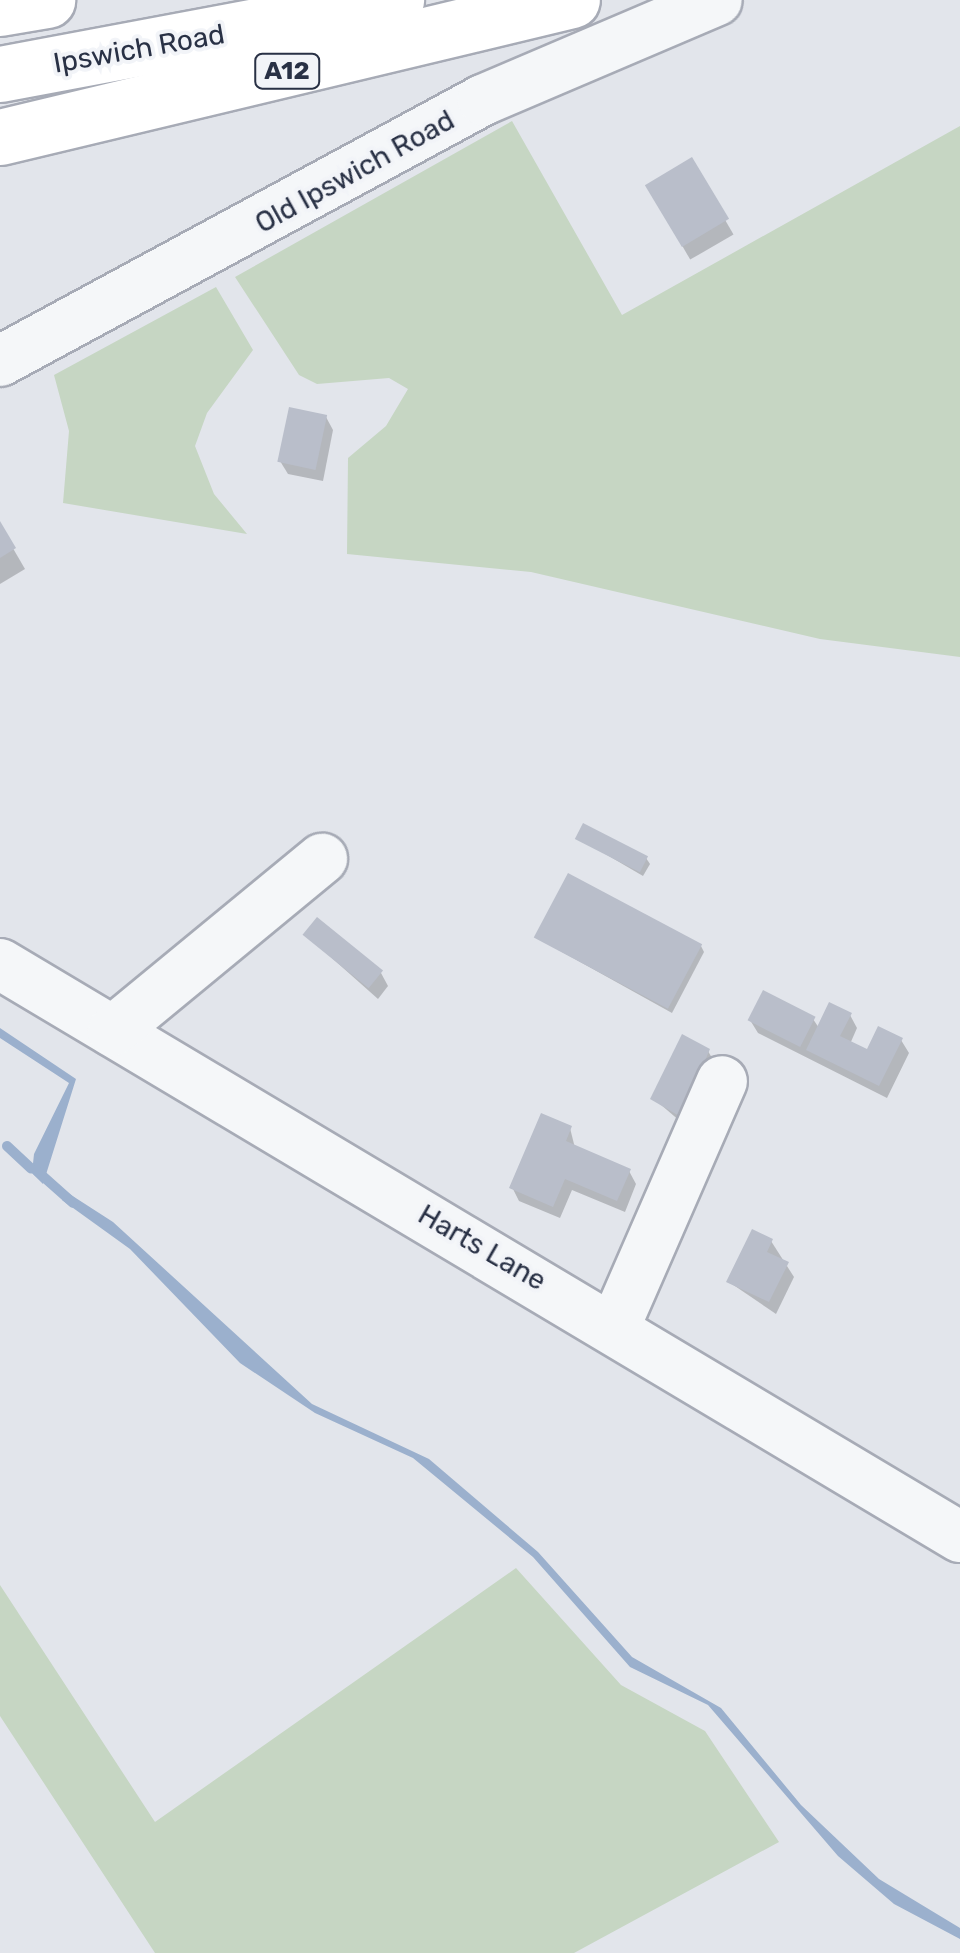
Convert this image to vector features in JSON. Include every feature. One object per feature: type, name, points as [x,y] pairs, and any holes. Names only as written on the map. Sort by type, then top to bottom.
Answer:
[{"type":"highway","points":[[0,8],[47,0]]},
{"type":"highway","name":"Ipswich Road","points":[[0,74],[396,0]]},
{"type":"highway","name":"A12","points":[[0,137],[572,0]]},
{"type":"street","name":"Old Ipswich Road","points":[[0,361],[482,100],[717,0]]},
{"type":"street","points":[[113,1031],[322,860]]},
{"type":"street","name":"Harts Lane","points":[[0,964],[615,1326],[960,1537]]},
{"type":"street","points":[[615,1326],[722,1081]]},
{"type":"green space","points":[[512,121],[622,315],[960,126],[960,657],[820,639],[531,572],[347,554],[348,458],[386,426],[408,389],[389,378],[317,384],[299,375],[235,277]]},
{"type":"green space","points":[[216,287],[253,350],[207,413],[195,446],[214,494],[247,534],[63,503],[69,431],[54,375]]},
{"type":"green space","points":[[516,1568],[621,1685],[705,1731],[779,1842],[574,1953],[155,1953],[0,1716],[0,1585],[155,1822]]},
{"type":"water","points":[[0,1028],[76,1079],[43,1184],[32,1173],[34,1154],[69,1083],[0,1038]]},
{"type":"water","points":[[68,1193],[113,1222],[312,1404],[429,1459],[538,1552],[632,1657],[721,1708],[801,1805],[879,1879],[960,1928],[960,1939],[894,1904],[838,1856],[708,1705],[630,1667],[533,1557],[413,1458],[315,1413],[240,1363],[130,1249],[62,1200]]},
{"type":"building","points":[[692,157],[729,219],[682,247],[645,185]]},
{"type":"building","points":[[289,407],[327,415],[316,470],[277,462]]},
{"type":"building","points":[[0,521],[16,548],[0,558]]},
{"type":"building","points":[[583,823],[648,856],[640,872],[575,839]]},
{"type":"building","points":[[568,873],[702,944],[668,1009],[534,937]]},
{"type":"building","points":[[317,917],[383,970],[369,988],[303,935]]},
{"type":"building","points":[[763,990],[816,1017],[800,1047],[748,1020]]},
{"type":"building","points":[[829,1002],[852,1013],[840,1036],[867,1049],[878,1026],[903,1038],[879,1086],[806,1050]]},
{"type":"building","points":[[682,1034],[710,1049],[681,1117],[650,1099]]},
{"type":"building","points":[[541,1113],[572,1126],[566,1141],[631,1169],[617,1201],[565,1179],[553,1207],[509,1188]]},
{"type":"building","points":[[752,1229],[773,1239],[767,1252],[789,1262],[769,1302],[726,1282]]},
{"type":"waterway","points":[[7,1146],[31,1168]]},
{"type":"waterway","points":[[37,1171],[73,1203]]}]
